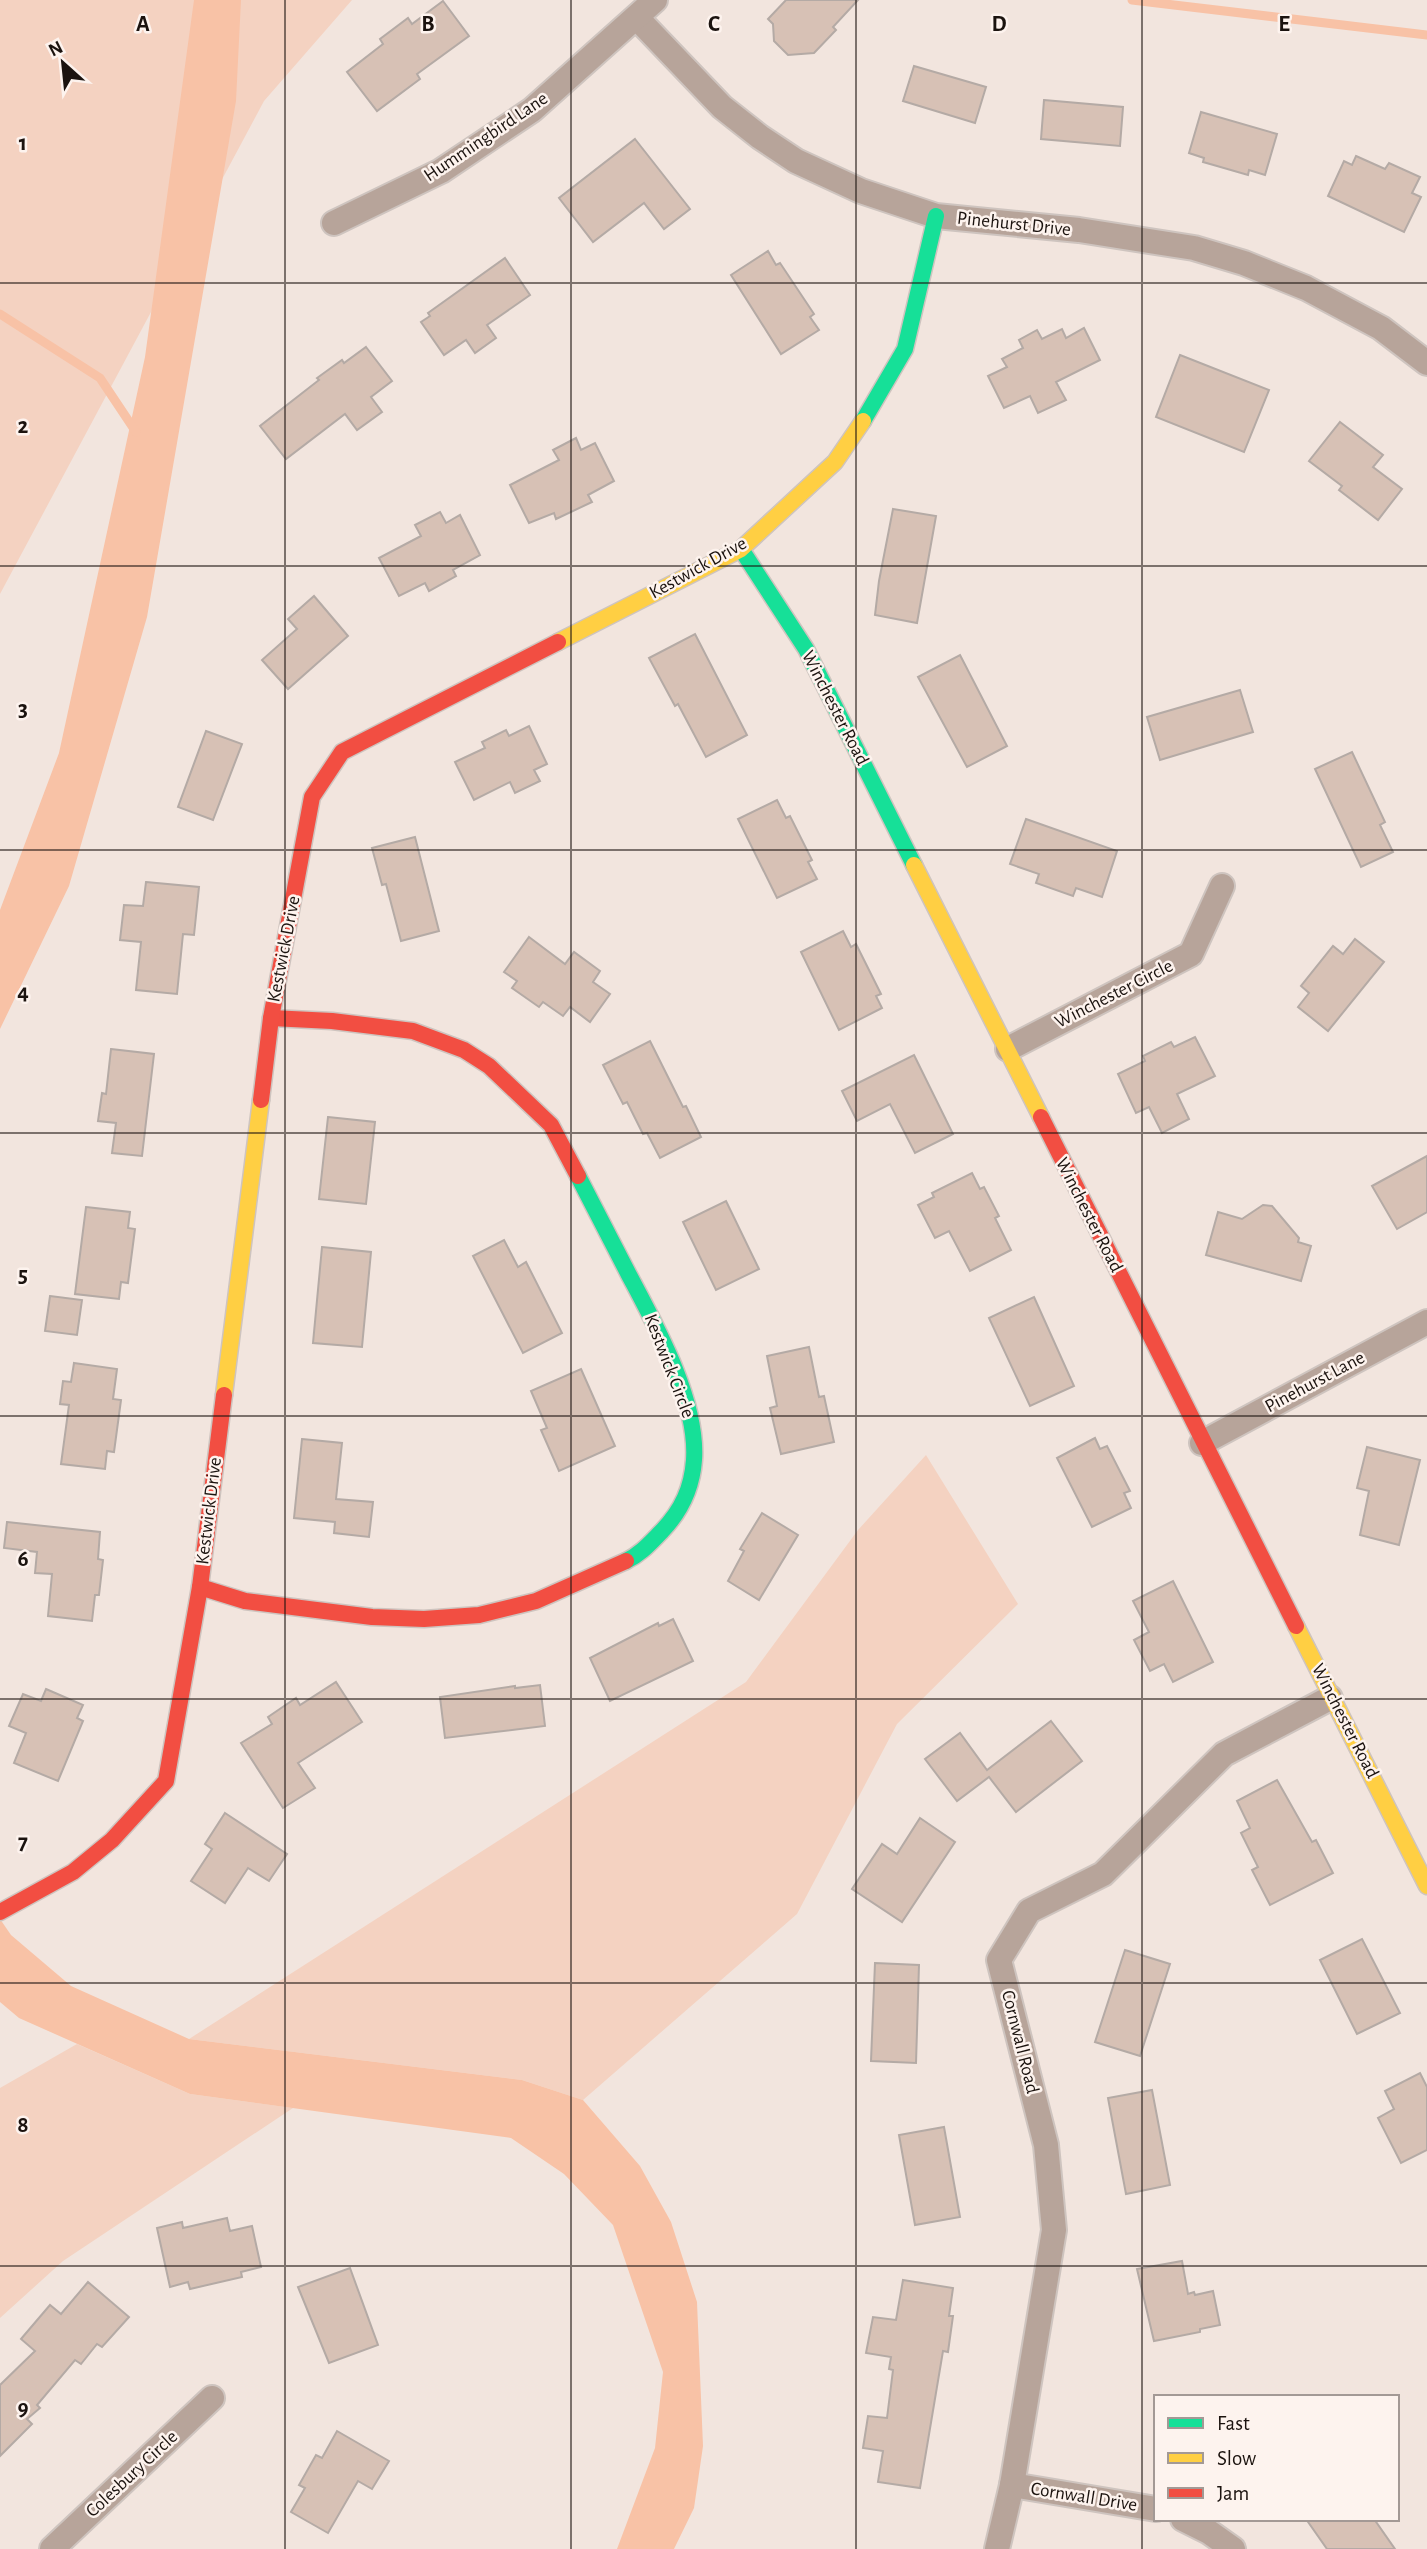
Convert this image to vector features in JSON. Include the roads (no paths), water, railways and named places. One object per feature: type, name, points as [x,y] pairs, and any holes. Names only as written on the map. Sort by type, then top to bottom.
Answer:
[{"type":"street","name":"Hummingbird Lane","points":[[334,223],[441,171],[532,110],[655,0]]},
{"type":"street","name":"Pinehurst Drive","points":[[637,18],[722,107],[796,161],[861,191],[936,216],[1079,230],[1194,248],[1232,259],[1306,288],[1381,328],[1427,363]]},
{"type":"street","name":"Kestwick Drive","points":[[0,1912],[32,1897],[73,1872],[112,1840],[166,1781],[200,1587],[271,1018],[313,797],[342,752],[741,549],[835,463],[875,404],[905,349],[936,216]]},
{"type":"street","name":"Winchester Road","points":[[741,549],[806,649],[1008,1049],[1202,1443],[1234,1498],[1307,1644],[1330,1698],[1394,1816],[1416,1839],[1427,1886]]},
{"type":"street","name":"Winchester Circle","points":[[1008,1049],[1191,954],[1222,886]]},
{"type":"street","name":"Kestwick Circle","points":[[200,1587],[245,1601],[372,1617],[424,1619],[479,1615],[536,1601],[638,1556],[678,1514],[688,1493],[694,1460],[693,1430],[680,1385],[660,1334],[551,1125],[489,1066],[464,1049],[413,1031],[332,1021],[271,1018]]},
{"type":"street","name":"Pinehurst Lane","points":[[1202,1443],[1427,1322]]},
{"type":"street","name":"Cornwall Road","points":[[997,2549],[1012,2485],[1054,2230],[1046,2145],[999,1960],[1029,1911],[1103,1874],[1224,1755],[1330,1698]]},
{"type":"street","name":"Colesbury Circle","points":[[52,2549],[212,2398]]},
{"type":"street","name":"Cornwall Drive","points":[[1012,2485],[1154,2509]]},
{"type":"street","points":[[1187,2521],[1233,2549]]},
{"type":"waterway","points":[[1132,0],[1427,35]]},
{"type":"waterway","points":[[0,314],[100,378],[136,432]]}]
